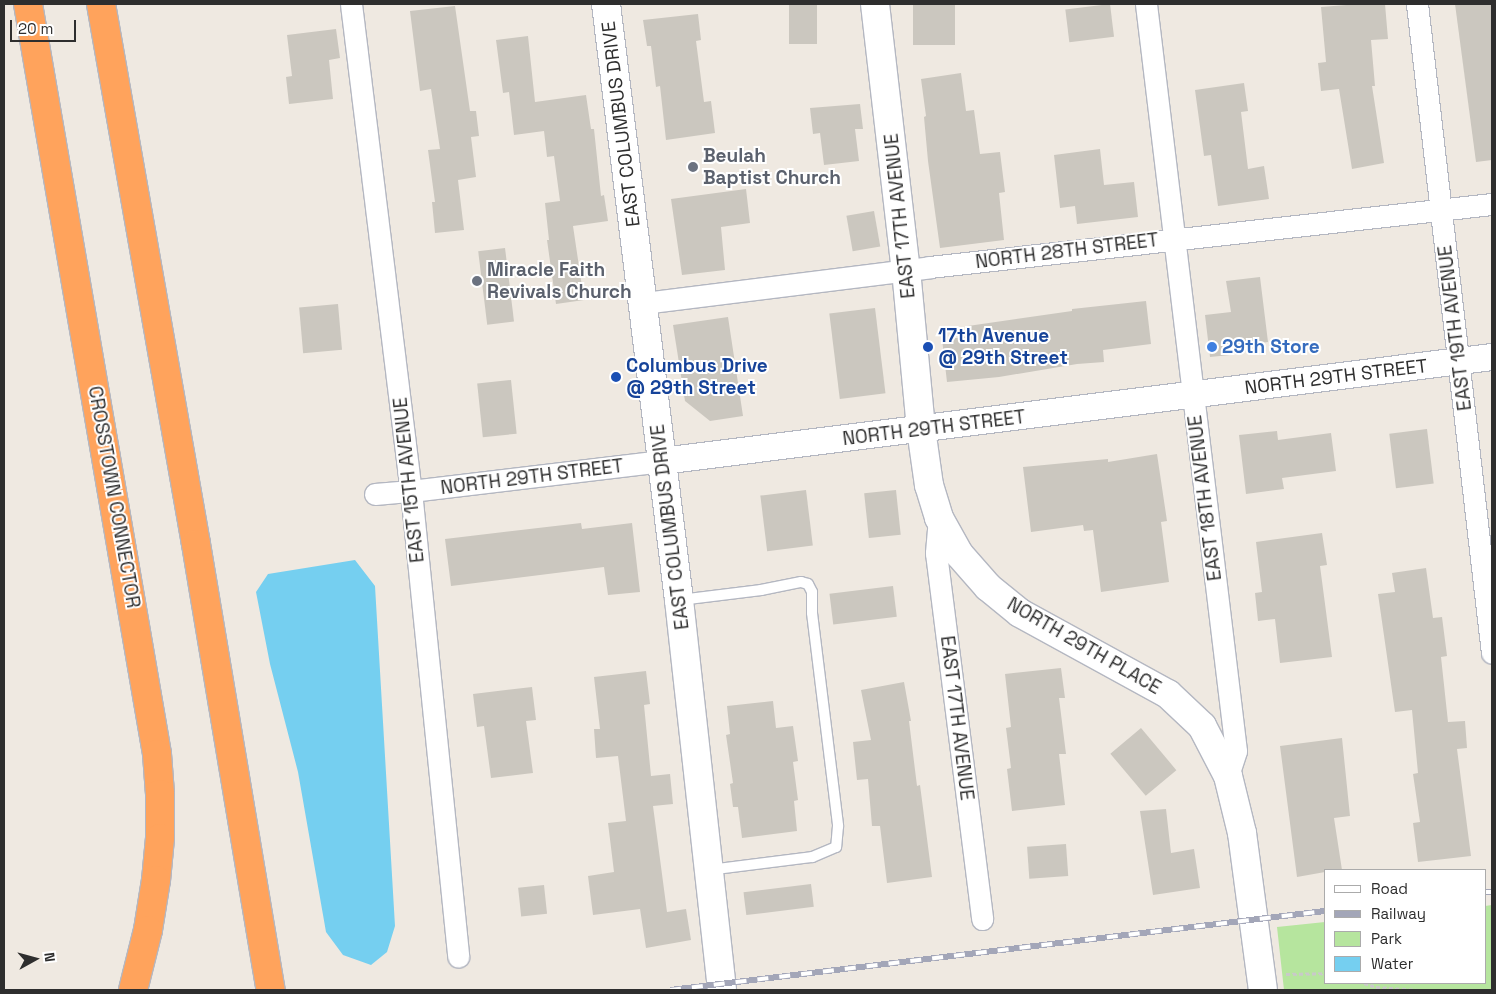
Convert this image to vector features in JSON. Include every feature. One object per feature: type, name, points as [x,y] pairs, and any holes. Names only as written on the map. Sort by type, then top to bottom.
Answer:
[{"type":"highway","name":"CROSSTOWN CONNECTOR","points":[[28,4],[157,754],[160,794],[160,838],[148,930],[132,990]]},
{"type":"highway","points":[[101,4],[196,544],[271,990]]},
{"type":"highway","points":[[111,4],[112,72]]},
{"type":"main road","name":"EAST COLUMBUS DRIVE","points":[[606,4],[679,600],[722,990]]},
{"type":"main road","name":"EAST 17TH AVENUE","points":[[875,4],[906,270],[921,429]]},
{"type":"main road","name":"NORTH 29TH PLACE","points":[[921,429],[929,485],[939,518],[959,554],[988,587],[1020,613],[1168,694],[1202,726],[1228,776]]},
{"type":"main road","points":[[1228,776],[1242,833],[1263,990]]},
{"type":"street","name":"EAST 15TH AVENUE","points":[[351,4],[411,492],[458,957]]},
{"type":"street","name":"EAST 18TH AVENUE","points":[[1146,4],[1236,751],[1228,776]]},
{"type":"street","name":"EAST 19TH AVENUE","points":[[1417,4],[1492,653]]},
{"type":"street","name":"NORTH 28TH STREET","points":[[643,303],[906,270],[1492,204]]},
{"type":"street","name":"NORTH 29TH STREET","points":[[375,494],[411,492],[1192,396],[1492,357]]},
{"type":"street","name":"EAST 17TH AVENUE","points":[[939,518],[936,552],[982,918]]},
{"type":"lane","points":[[679,600],[761,590],[801,582],[808,584],[812,592],[812,613],[838,826],[836,847],[812,857],[708,870]]},
{"type":"path","points":[[1286,974],[1324,973]]},
{"type":"path","points":[[1367,984],[1376,987],[1419,990]]},
{"type":"green space","points":[[1492,905],[1492,990],[1284,990],[1277,927],[1324,922],[1324,984],[1486,984],[1486,906]]},
{"type":"water","points":[[355,560],[375,586],[395,926],[387,952],[371,965],[343,955],[326,932],[298,772],[270,664],[256,592],[268,574]]},
{"type":"building","points":[[789,4],[817,4],[817,44],[789,44]]},
{"type":"building","points":[[913,4],[955,4],[955,45],[913,45]]},
{"type":"building","points":[[1110,4],[1114,37],[1069,42],[1065,9]]},
{"type":"building","points":[[1385,4],[1388,39],[1371,40],[1375,86],[1372,86],[1384,163],[1352,169],[1339,89],[1321,91],[1318,63],[1326,62],[1321,7]]},
{"type":"building","points":[[1455,4],[1492,4],[1492,160],[1476,162]]},
{"type":"building","points":[[455,6],[470,111],[476,111],[479,136],[471,137],[476,177],[458,180],[464,230],[435,233],[432,202],[435,202],[428,150],[440,149],[431,89],[420,91],[410,11]]},
{"type":"building","points":[[698,14],[701,40],[696,41],[704,102],[711,101],[715,133],[666,140],[660,86],[656,87],[651,46],[647,46],[643,20]]},
{"type":"building","points":[[336,29],[340,58],[329,60],[333,99],[289,104],[286,77],[292,76],[287,35]]},
{"type":"building","points":[[528,36],[535,102],[586,95],[591,129],[594,129],[601,196],[604,195],[608,221],[573,226],[584,300],[556,304],[547,240],[549,240],[545,203],[560,201],[554,156],[547,157],[544,131],[514,135],[509,92],[503,93],[496,40]]},
{"type":"building","points":[[961,73],[966,111],[974,110],[980,154],[1000,152],[1005,192],[999,193],[1004,240],[940,248],[928,161],[924,117],[926,116],[921,79]]},
{"type":"building","points":[[1244,83],[1248,111],[1241,112],[1248,169],[1264,166],[1269,199],[1218,206],[1211,155],[1204,156],[1195,90]]},
{"type":"building","points":[[860,104],[863,129],[855,129],[859,161],[824,165],[820,133],[813,134],[810,108]]},
{"type":"building","points":[[1100,149],[1104,185],[1134,182],[1138,217],[1077,224],[1075,206],[1060,208],[1054,155]]},
{"type":"building","points":[[746,189],[750,223],[721,227],[725,270],[682,275],[671,199]]},
{"type":"building","points":[[874,211],[880,246],[853,251],[846,216]]},
{"type":"building","points":[[505,248],[514,321],[487,325],[478,251]]},
{"type":"building","points":[[1260,277],[1268,342],[1229,347],[1230,355],[1210,357],[1205,315],[1231,312],[1226,281]]},
{"type":"building","points":[[1146,301],[1151,344],[1103,350],[1104,362],[1077,364],[999,377],[947,382],[942,339],[970,337],[968,326],[1072,311],[1072,309]]},
{"type":"building","points":[[338,304],[342,350],[303,353],[299,307]]},
{"type":"building","points":[[875,308],[885,393],[840,399],[829,314]]},
{"type":"building","points":[[728,317],[743,416],[710,421],[685,401],[673,325]]},
{"type":"building","points":[[511,380],[517,434],[483,437],[477,384]]},
{"type":"building","points":[[1427,429],[1434,484],[1396,488],[1389,434]]},
{"type":"building","points":[[1277,431],[1278,440],[1331,433],[1336,471],[1282,478],[1284,489],[1246,494],[1239,435]]},
{"type":"building","points":[[1157,454],[1167,521],[1161,522],[1169,582],[1101,592],[1093,530],[1084,531],[1083,525],[1031,532],[1023,467],[1108,459],[1108,462]]},
{"type":"building","points":[[806,490],[813,546],[767,551],[760,496]]},
{"type":"building","points":[[896,490],[901,535],[869,538],[864,493]]},
{"type":"building","points":[[581,523],[582,529],[632,523],[640,592],[608,595],[604,567],[451,586],[445,539]]},
{"type":"building","points":[[1322,533],[1327,565],[1320,566],[1332,657],[1280,663],[1275,619],[1258,621],[1255,593],[1262,592],[1256,542]]},
{"type":"building","points":[[1426,568],[1433,618],[1442,617],[1447,656],[1441,657],[1448,722],[1465,721],[1467,748],[1457,749],[1471,856],[1418,862],[1413,823],[1420,822],[1413,774],[1418,773],[1412,710],[1395,712],[1378,594],[1395,592],[1392,573]]},
{"type":"building","points":[[893,586],[897,617],[833,625],[829,594]]},
{"type":"building","points":[[1061,668],[1065,698],[1059,698],[1066,754],[1059,754],[1065,805],[1012,811],[1007,769],[1011,768],[1006,728],[1011,727],[1005,674]]},
{"type":"building","points":[[646,671],[650,704],[644,705],[651,776],[670,774],[673,804],[653,806],[667,912],[686,909],[691,940],[646,948],[640,909],[593,915],[588,876],[614,872],[608,823],[626,821],[618,756],[596,758],[594,729],[600,729],[594,677]]},
{"type":"building","points":[[904,682],[911,721],[909,721],[917,786],[920,785],[932,877],[887,883],[880,826],[872,826],[868,779],[857,780],[853,742],[871,740],[861,690]]},
{"type":"building","points":[[532,687],[536,720],[526,721],[533,773],[491,778],[484,726],[477,727],[473,694]]},
{"type":"building","points":[[773,701],[776,728],[793,726],[798,761],[793,762],[798,800],[794,801],[797,831],[742,838],[738,807],[733,807],[730,784],[733,783],[726,735],[730,734],[727,706]]},
{"type":"building","points":[[1141,728],[1176,770],[1146,796],[1110,754]]},
{"type":"building","points":[[1342,738],[1350,816],[1334,818],[1342,869],[1324,869],[1324,872],[1297,877],[1280,746]]},
{"type":"building","points":[[1166,809],[1171,853],[1194,849],[1200,888],[1153,895],[1140,811]]},
{"type":"building","points":[[1066,844],[1068,876],[1029,879],[1027,847]]},
{"type":"building","points":[[811,884],[814,907],[746,915],[744,892]]},
{"type":"building","points":[[544,885],[547,914],[521,917],[518,888]]},
{"type":"railway","points":[[1486,892],[1492,892]]},
{"type":"railway","points":[[670,990],[1324,911]]},
{"type":"place","name":"Beulah Baptist Church","points":[[693,167]]},
{"type":"place","name":"Miracle Faith Revivals Church","points":[[477,281]]},
{"type":"place","name":"17th Avenue @ 29th Street","points":[[928,347]]},
{"type":"place","name":"29th Store","points":[[1212,347]]},
{"type":"place","name":"Columbus Drive @ 29th Street","points":[[616,377]]}]
